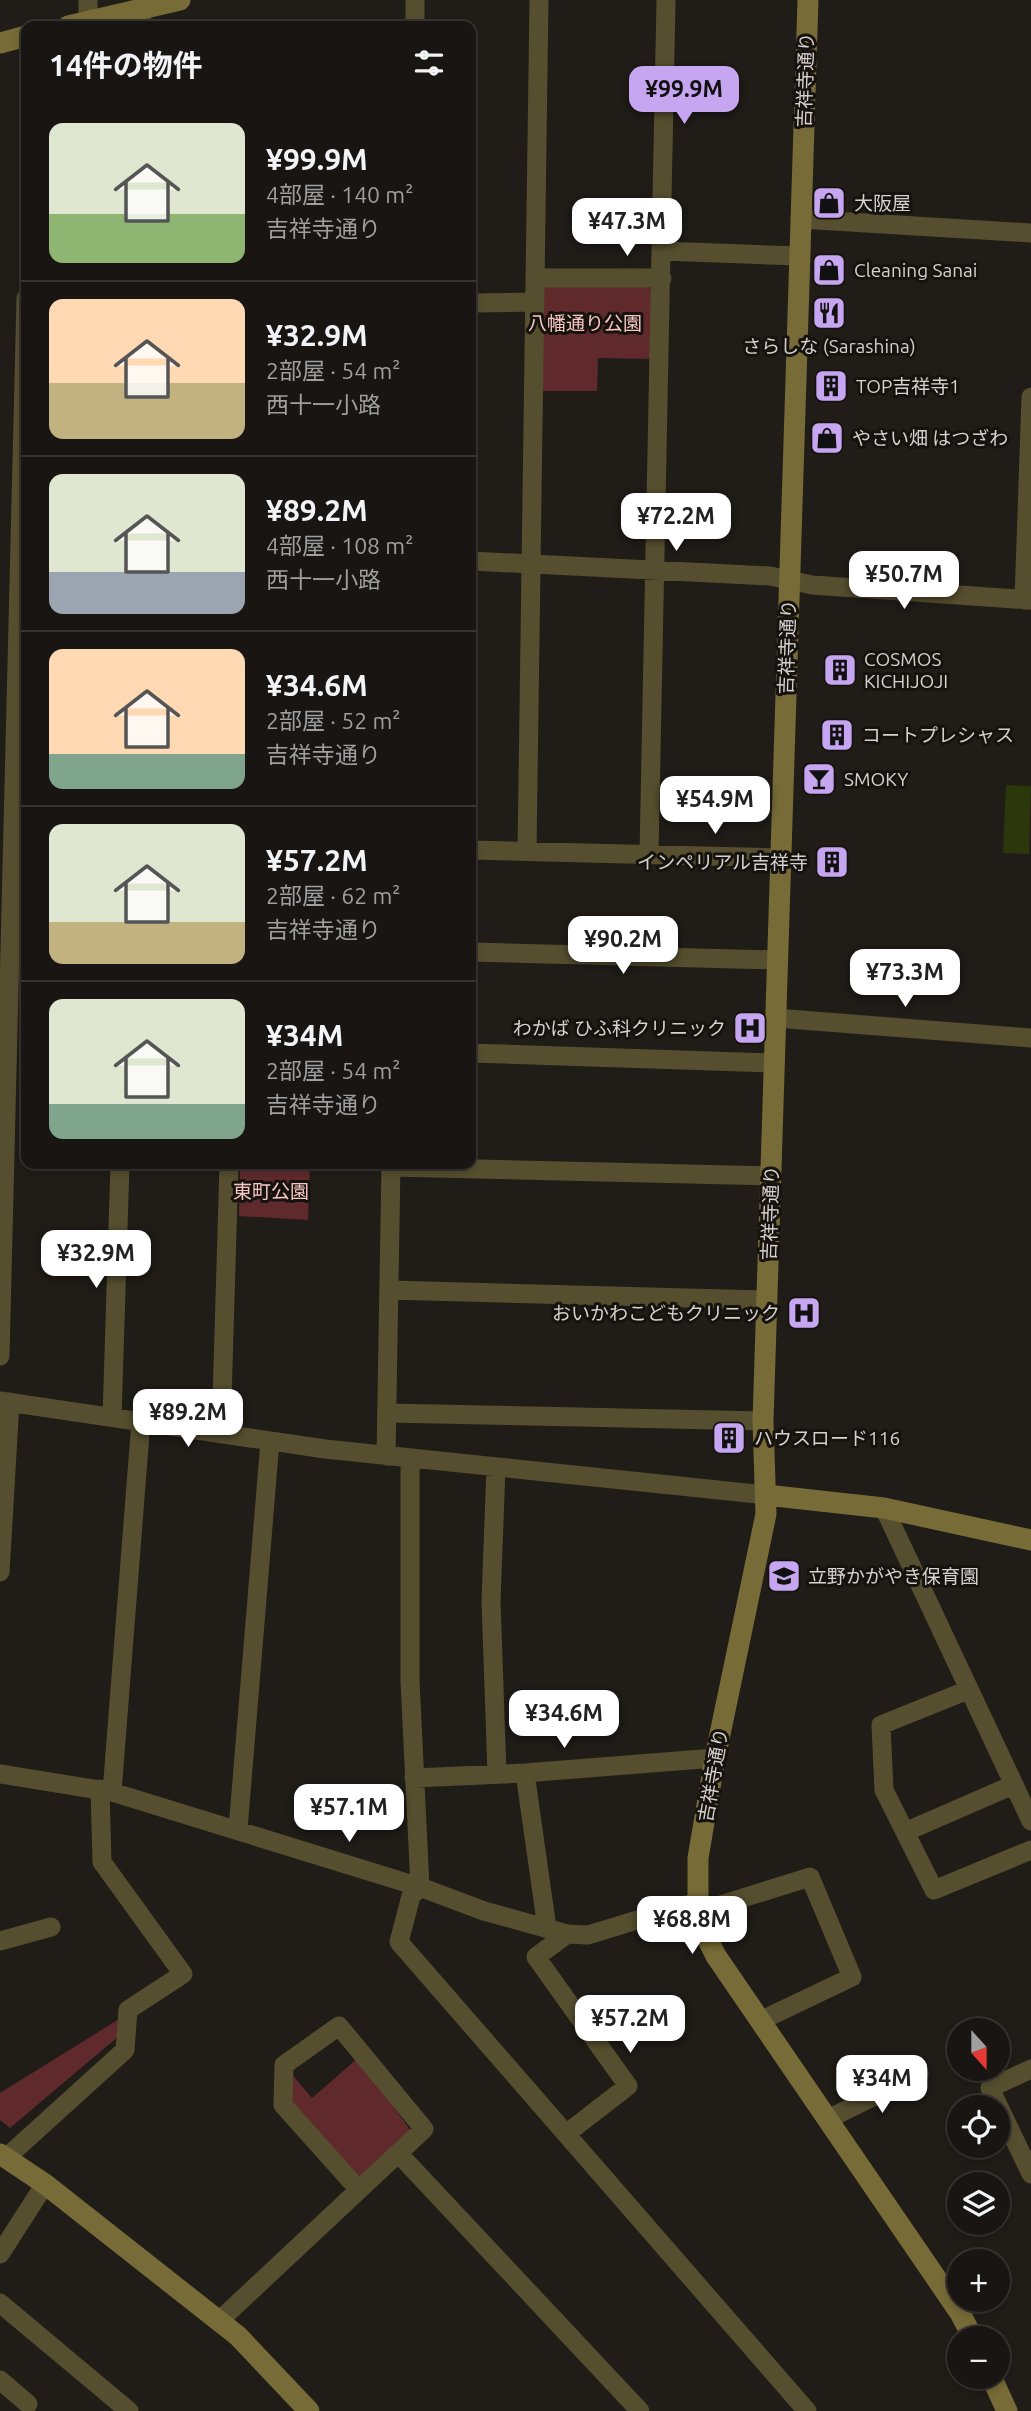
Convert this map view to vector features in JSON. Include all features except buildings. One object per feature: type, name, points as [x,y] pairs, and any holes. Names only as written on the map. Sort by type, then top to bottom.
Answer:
[{"type":"main road","points":[[110,21],[142,18],[180,0]]},
{"type":"main road","name":"吉祥寺通り","points":[[808,0],[763,1421],[766,1514],[715,1758],[698,1858],[697,1907],[716,1956],[967,2326]]},
{"type":"main road","points":[[0,43],[21,37]]},
{"type":"main road","points":[[766,1494],[884,1508],[1029,1543]]},
{"type":"main road","points":[[3,2156],[45,2184],[238,2336],[309,2411]]},
{"type":"main road","points":[[997,2389],[1007,2411]]},
{"type":"street","points":[[79,21],[88,0]]},
{"type":"street","points":[[415,0],[415,21]]},
{"type":"street","points":[[527,851],[539,0]]},
{"type":"street","points":[[649,854],[666,0]]},
{"type":"street","points":[[800,219],[1031,233]]},
{"type":"street","points":[[662,251],[798,256]]},
{"type":"street","points":[[535,278],[662,278]]},
{"type":"street","points":[[476,303],[535,302]]},
{"type":"street","points":[[476,561],[770,576],[812,585],[1028,600],[1031,397]]},
{"type":"street","points":[[0,1356],[21,501]]},
{"type":"street","points":[[476,849],[780,858]]},
{"type":"street","points":[[476,952],[776,960]]},
{"type":"street","points":[[776,1018],[1031,1038]]},
{"type":"street","points":[[476,1053],[775,1063]]},
{"type":"street","points":[[476,1167],[771,1176]]},
{"type":"street","points":[[112,1417],[120,1169]]},
{"type":"street","points":[[221,1434],[229,1169]]},
{"type":"street","points":[[386,1456],[391,1169]]},
{"type":"street","points":[[389,1290],[767,1300]]},
{"type":"street","points":[[0,1572],[5,1401],[410,1459],[766,1494]]},
{"type":"street","points":[[387,1413],[763,1421]]},
{"type":"street","points":[[3,2156],[125,2050],[128,2010],[183,1974],[102,1862],[106,1791],[141,1421]]},
{"type":"street","points":[[238,1829],[270,1441]]},
{"type":"street","points":[[410,1459],[410,1681],[420,1887],[411,1896],[399,1942],[807,2411]]},
{"type":"street","points":[[496,1467],[491,1601],[497,1774]]},
{"type":"street","points":[[884,1508],[1031,1821]]},
{"type":"street","points":[[968,1690],[881,1725],[884,1790],[934,1890],[1031,1850]]},
{"type":"street","points":[[414,1778],[525,1773],[715,1758]]},
{"type":"street","points":[[0,1773],[106,1791],[238,1829],[420,1887],[484,1911],[567,1934],[588,1935],[810,1877],[852,1977],[760,2021]]},
{"type":"street","points":[[525,1773],[547,1928]]},
{"type":"street","points":[[905,1832],[1013,1785]]},
{"type":"street","points":[[0,1941],[51,1927]]},
{"type":"street","points":[[566,2134],[628,2086],[536,1957],[567,1934]]},
{"type":"street","points":[[219,2321],[359,2190],[398,2153],[424,2129],[339,2026],[284,2065],[283,2105],[359,2190]]},
{"type":"street","points":[[1031,2069],[990,2088],[1031,2174]]},
{"type":"street","points":[[828,2119],[919,2074]]},
{"type":"street","points":[[398,2153],[640,2411]]},
{"type":"street","points":[[0,2254],[45,2184]]},
{"type":"street","points":[[0,2303],[129,2411]]},
{"type":"street","points":[[0,2380],[28,2404]]},
{"type":"green space","name":"八幡通り公園","points":[[646,285],[655,293],[654,359],[598,358],[597,391],[541,391],[544,287]]},
{"type":"green space","name":"東町公園","points":[[240,1169],[310,1169],[308,1220],[239,1216]]},
{"type":"green space","points":[[124,2016],[120,2035],[10,2128],[0,2120],[0,2093]]},
{"type":"green space","points":[[358,2058],[414,2135],[359,2180],[289,2103],[289,2071],[312,2098]]},
{"type":"shaded area","points":[[1006,785],[1031,786],[1029,854],[1003,853]]},
{"type":"place","name":"大阪屋","points":[[829,203]]},
{"type":"place","name":"Cleaning Sanai","points":[[829,270]]},
{"type":"place","name":"さらしな (Sarashina)","points":[[829,313]]},
{"type":"place","name":"TOP吉祥寺1","points":[[831,386]]},
{"type":"place","name":"やさい畑 はつざわ","points":[[827,438]]},
{"type":"place","name":"COSMOS KICHIJOJI","points":[[840,670]]},
{"type":"place","name":"コートプレシャス","points":[[837,735]]},
{"type":"place","name":"SMOKY","points":[[819,779]]},
{"type":"place","name":"インペリアル吉祥寺","points":[[832,862]]},
{"type":"place","name":"わかば ひふ科クリニック","points":[[750,1028]]},
{"type":"place","name":"おいかわこどもクリニック","points":[[804,1313]]},
{"type":"place","name":"ハウスロード116","points":[[729,1438]]},
{"type":"place","name":"立野かがやき保育園","points":[[784,1576]]}]
